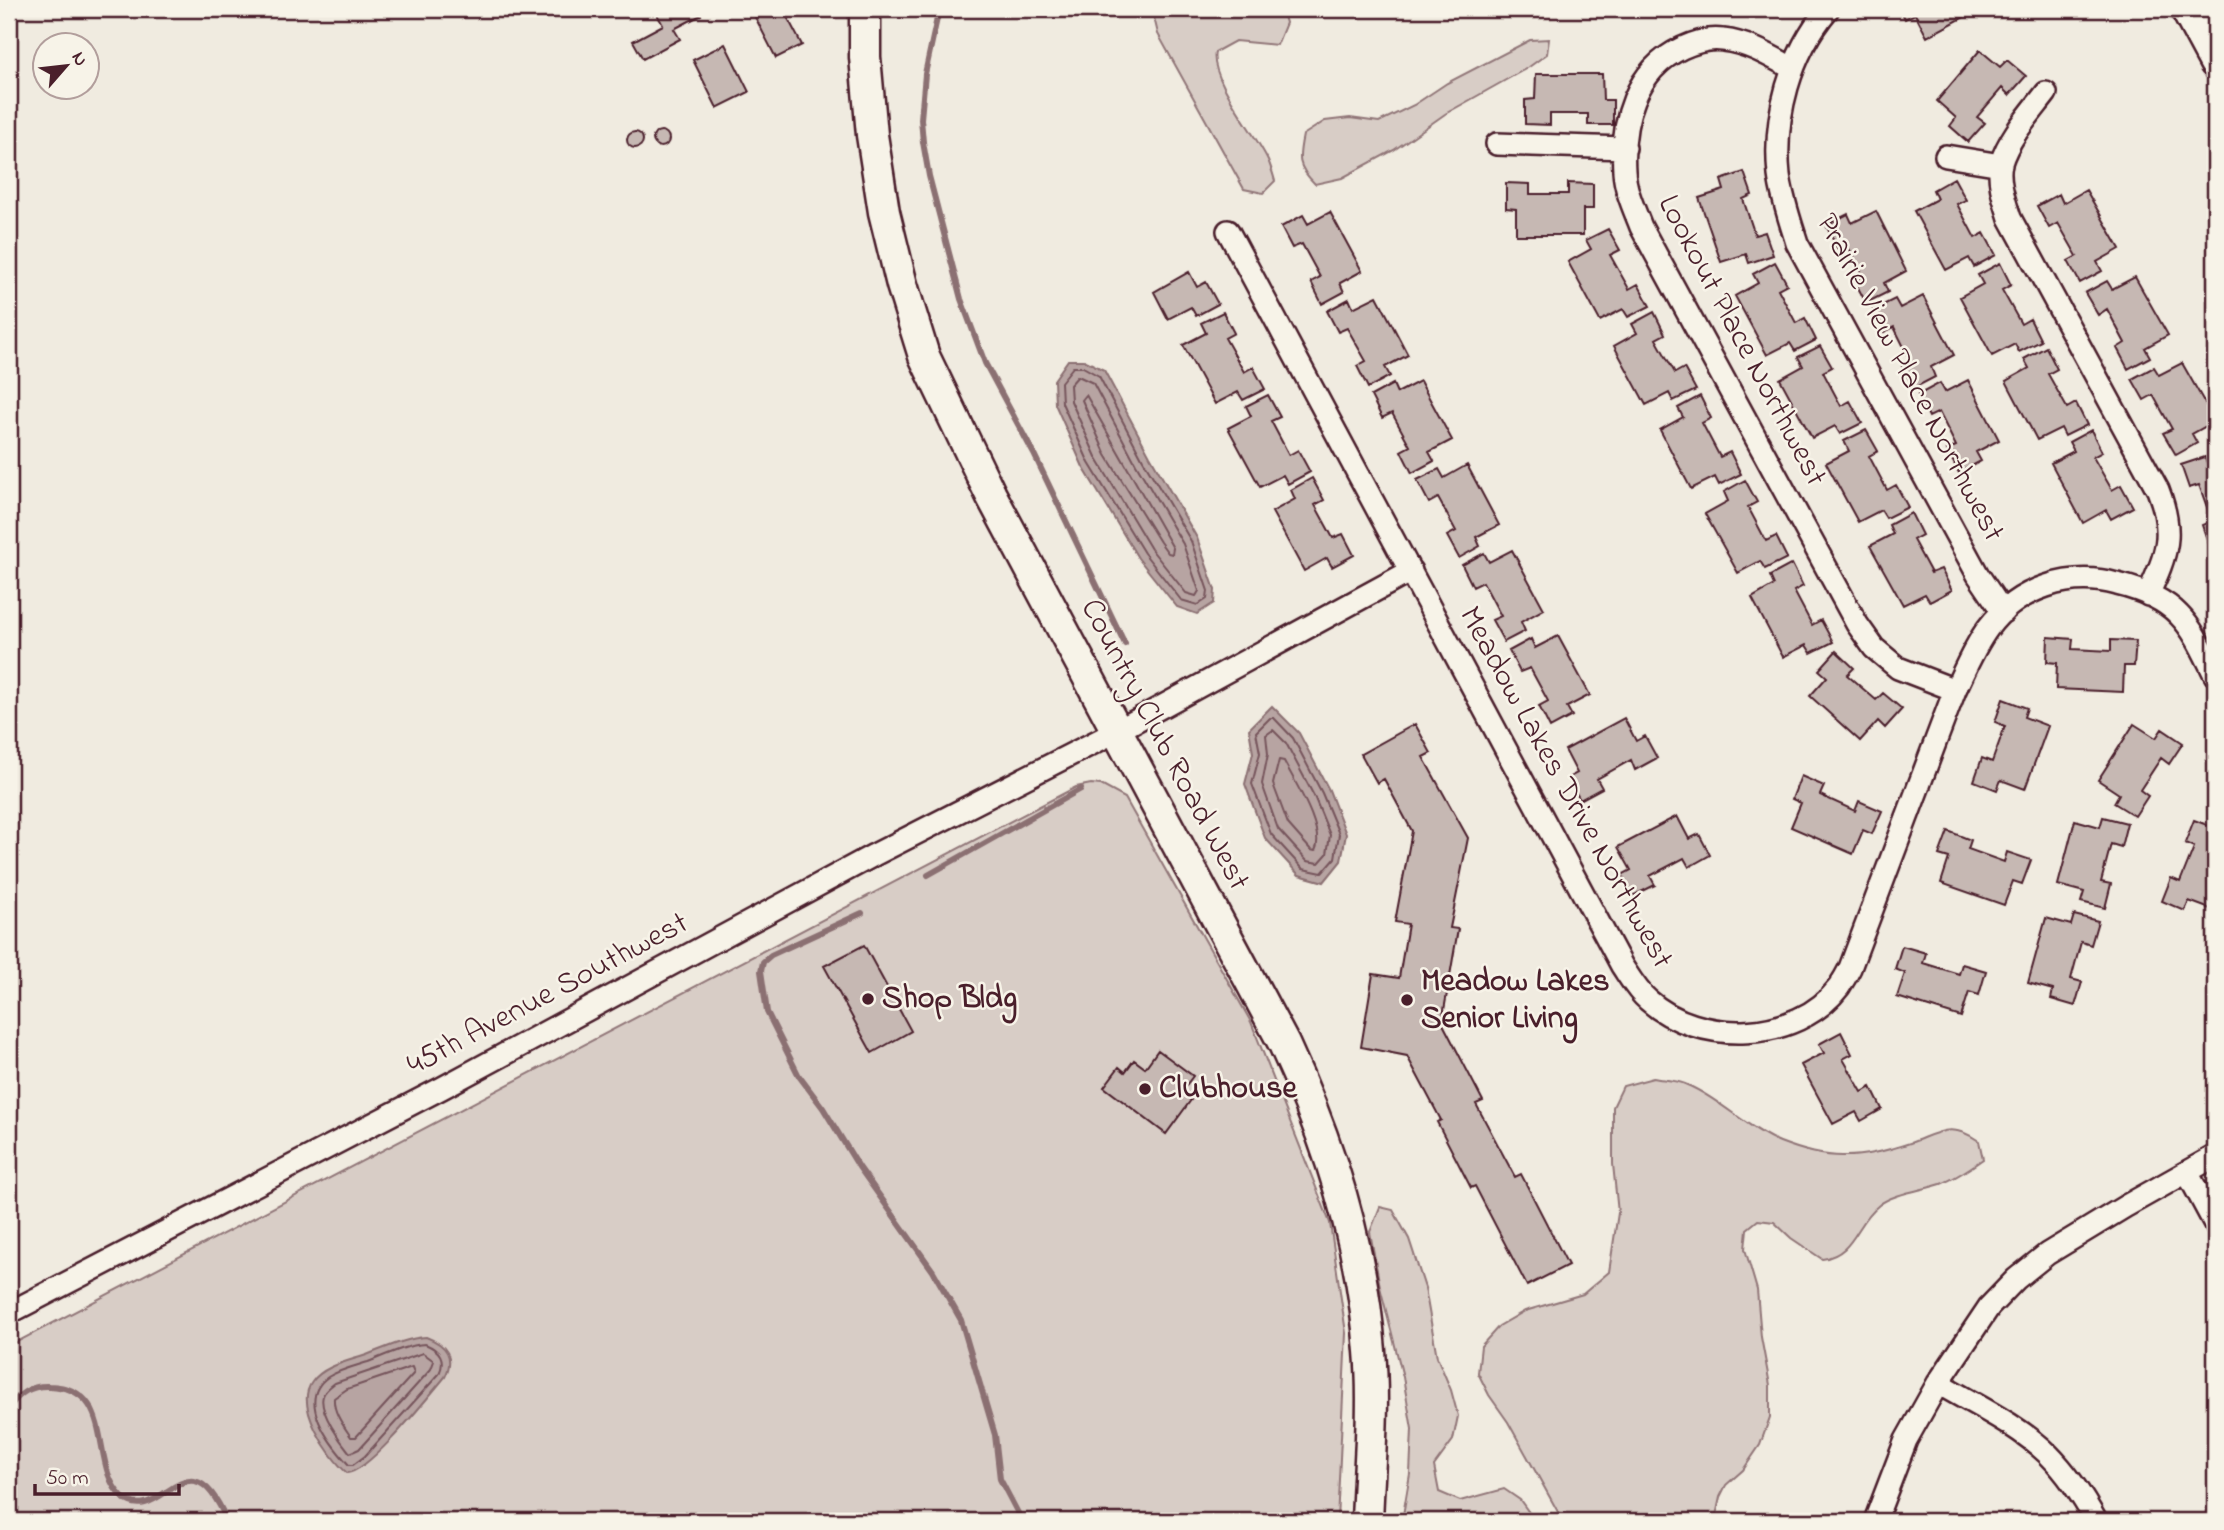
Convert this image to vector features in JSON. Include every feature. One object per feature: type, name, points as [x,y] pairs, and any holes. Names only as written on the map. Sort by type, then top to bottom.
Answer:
[{"type":"main road","name":"Country Club Road West","points":[[865,9],[865,57],[871,122],[884,212],[902,285],[924,356],[991,495],[1284,1044],[1328,1153],[1362,1281],[1370,1352],[1371,1423],[1367,1521]]},
{"type":"main road","points":[[2186,9],[2215,63]]},
{"type":"street","name":"Prairie View Place Northwest","points":[[1828,9],[1792,68],[1782,109],[1778,138],[1779,176],[1787,211],[1797,243],[1978,575],[2003,612]]},
{"type":"street","name":"Lookout Place Northwest","points":[[1792,68],[1762,52],[1720,39],[1702,41],[1671,53],[1643,79],[1634,98],[1625,148],[1624,172],[1629,195],[1641,227],[1857,624],[1874,648],[1898,668],[1955,690]]},
{"type":"street","points":[[2046,93],[2012,140],[2001,165],[2003,192],[2010,218],[2158,490],[2167,514],[2169,536],[2158,575],[2148,595]]},
{"type":"street","points":[[1497,144],[1625,148]]},
{"type":"street","points":[[1946,156],[2001,165]]},
{"type":"street","name":"Meadow Lakes Drive Northwest","points":[[1228,231],[1622,966],[1637,989],[1650,1002],[1688,1024],[1710,1029],[1756,1032],[1802,1016],[1838,988],[1850,968],[1955,690],[1989,626],[2003,612],[2032,592],[2068,580],[2110,582],[2148,595],[2166,604],[2179,615],[2215,675]]},
{"type":"street","name":"45th Avenue Southwest","points":[[9,1313],[442,1088],[874,855],[1116,732],[1411,571]]},
{"type":"street","points":[[1875,1521],[1906,1440],[1938,1383],[1989,1307],[2016,1279],[2047,1254],[2215,1156]]},
{"type":"street","points":[[2187,1172],[2215,1224]]},
{"type":"street","points":[[1938,1383],[2002,1420],[2048,1454],[2068,1476],[2096,1521]]},
{"type":"shaded area","points":[[1152,9],[1282,9],[1286,23],[1277,45],[1235,41],[1215,52],[1215,63],[1226,91],[1271,168],[1275,181],[1263,193],[1244,189],[1158,34]]},
{"type":"shaded area","points":[[1549,39],[1547,54],[1529,67],[1445,114],[1394,150],[1342,178],[1315,184],[1302,167],[1300,156],[1303,135],[1325,121],[1350,118],[1379,122],[1530,40]]},
{"type":"shaded area","points":[[1101,785],[1125,798],[1251,1022],[1330,1223],[1346,1333],[1337,1521],[9,1521],[9,1346],[1076,787]]},
{"type":"shaded area","points":[[1653,1078],[1685,1084],[1698,1090],[1768,1136],[1811,1152],[1835,1156],[1868,1154],[1952,1130],[1979,1141],[1983,1159],[1941,1184],[1885,1201],[1871,1213],[1848,1245],[1833,1256],[1822,1259],[1791,1238],[1774,1222],[1758,1220],[1747,1229],[1745,1249],[1757,1290],[1761,1337],[1770,1385],[1770,1417],[1760,1445],[1743,1470],[1726,1485],[1720,1497],[1716,1516],[1721,1521],[1563,1521],[1478,1373],[1481,1346],[1499,1326],[1525,1311],[1583,1294],[1609,1272],[1618,1213],[1613,1164],[1613,1107],[1623,1086]]},
{"type":"shaded area","points":[[1380,1207],[1393,1210],[1409,1239],[1425,1288],[1437,1357],[1451,1390],[1458,1416],[1453,1440],[1434,1466],[1439,1492],[1460,1501],[1504,1489],[1520,1500],[1535,1521],[1402,1521],[1410,1474],[1412,1429],[1370,1232]]},
{"type":"water","points":[[1068,360],[1084,360],[1104,370],[1197,538],[1215,590],[1214,603],[1197,614],[1177,607],[1138,558],[1083,467],[1055,404],[1054,380]]},
{"type":"water","points":[[1272,706],[1299,733],[1329,790],[1346,834],[1341,861],[1324,882],[1299,875],[1265,838],[1245,784],[1253,753],[1249,729]]},
{"type":"water","points":[[426,1337],[447,1352],[449,1363],[445,1377],[383,1447],[357,1469],[347,1473],[323,1443],[310,1417],[307,1404],[312,1382],[323,1371],[338,1364],[404,1341]]},
{"type":"building","points":[[654,9],[698,9],[701,15],[674,29],[680,39],[643,59],[633,41],[663,25]]},
{"type":"building","points":[[751,9],[783,9],[802,45],[776,58]]},
{"type":"building","points":[[1900,9],[1979,9],[1927,37],[1915,14],[1905,19]]},
{"type":"building","points":[[725,44],[749,92],[717,108],[693,60]]},
{"type":"building","points":[[1980,50],[2000,67],[2007,60],[2026,76],[2009,95],[2002,88],[1977,117],[1985,123],[1968,142],[1950,126],[1956,118],[1937,101]]},
{"type":"building","points":[[1536,74],[1602,74],[1603,100],[1613,100],[1613,125],[1588,125],[1588,114],[1550,114],[1550,125],[1525,124],[1525,100],[1535,99]]},
{"type":"building","points":[[661,131],[667,133],[667,145],[661,147],[655,145],[653,139],[655,133]]},
{"type":"building","points":[[635,132],[641,134],[641,146],[635,148],[629,146],[627,140],[629,134]]},
{"type":"building","points":[[1744,172],[1752,195],[1743,199],[1755,235],[1765,232],[1773,255],[1749,263],[1746,254],[1721,262],[1699,198],[1724,190],[1721,180]]},
{"type":"building","points":[[1954,178],[1966,200],[1957,204],[1975,238],[1984,233],[1996,255],[1974,267],[1969,258],[1946,270],[1914,211],[1937,199],[1933,190]]},
{"type":"building","points":[[1506,183],[1530,184],[1530,194],[1568,194],[1568,183],[1593,184],[1593,209],[1583,209],[1583,235],[1516,235],[1516,209],[1506,208]]},
{"type":"building","points":[[2086,190],[2120,249],[2097,262],[2102,271],[2080,283],[2068,261],[2077,256],[2058,223],[2049,228],[2037,206],[2059,194],[2063,203]]},
{"type":"building","points":[[1876,211],[1906,271],[1884,283],[1888,292],[1866,303],[1855,282],[1864,277],[1846,243],[1837,248],[1826,225],[1848,214],[1852,223]]},
{"type":"building","points":[[1330,212],[1362,271],[1340,283],[1344,292],[1322,304],[1311,282],[1320,277],[1302,244],[1292,248],[1281,227],[1303,215],[1308,224]]},
{"type":"building","points":[[1608,229],[1620,250],[1610,255],[1629,289],[1638,284],[1650,306],[1628,317],[1623,309],[1600,321],[1568,262],[1591,249],[1586,240]]},
{"type":"building","points":[[1775,262],[1787,284],[1778,289],[1796,323],[1805,318],[1816,340],[1795,351],[1790,343],[1767,355],[1735,296],[1758,283],[1753,274]]},
{"type":"building","points":[[2000,263],[2011,285],[2002,290],[2021,324],[2030,319],[2041,341],[2019,352],[2015,344],[1992,356],[1960,297],[1983,284],[1978,275]]},
{"type":"building","points":[[1189,272],[1197,287],[1206,282],[1218,304],[1196,316],[1191,307],[1168,319],[1154,292]]},
{"type":"building","points":[[2135,277],[2168,335],[2145,348],[2150,357],[2128,369],[2117,348],[2125,343],[2107,309],[2098,315],[2085,293],[2107,281],[2112,289]]},
{"type":"building","points":[[1377,296],[1408,355],[1385,367],[1390,376],[1368,388],[1357,366],[1366,361],[1347,328],[1338,332],[1327,311],[1349,299],[1353,308]]},
{"type":"building","points":[[1923,296],[1954,355],[1931,367],[1935,377],[1914,388],[1902,366],[1911,361],[1894,327],[1884,332],[1873,310],[1895,299],[1900,308]]},
{"type":"building","points":[[1223,312],[1234,333],[1225,338],[1244,372],[1253,367],[1265,389],[1243,400],[1238,392],[1215,404],[1183,345],[1206,333],[1201,323]]},
{"type":"building","points":[[1654,312],[1665,334],[1656,339],[1675,373],[1684,368],[1696,390],[1673,401],[1669,393],[1646,405],[1614,346],[1637,333],[1632,324]]},
{"type":"building","points":[[1820,346],[1832,367],[1823,372],[1841,406],[1850,401],[1862,423],[1840,434],[1835,426],[1812,438],[1780,379],[1803,366],[1798,357]]},
{"type":"building","points":[[2046,347],[2057,369],[2048,374],[2067,408],[2076,403],[2087,425],[2065,436],[2061,428],[2037,440],[2006,381],[2029,368],[2024,359]]},
{"type":"building","points":[[2182,363],[2215,421],[2192,434],[2197,443],[2176,455],[2163,433],[2172,429],[2153,395],[2144,400],[2132,379],[2154,367],[2159,375]]},
{"type":"building","points":[[1968,380],[1999,440],[1976,452],[1981,461],[1959,473],[1947,450],[1956,446],[1939,412],[1929,417],[1918,395],[1940,383],[1945,392]]},
{"type":"building","points":[[1420,381],[1452,440],[1429,452],[1434,461],[1412,473],[1401,451],[1410,446],[1392,413],[1382,418],[1371,396],[1393,384],[1397,393]]},
{"type":"building","points":[[1268,395],[1280,417],[1271,421],[1289,455],[1298,450],[1310,472],[1288,484],[1283,475],[1260,487],[1228,428],[1251,416],[1246,406]]},
{"type":"building","points":[[1700,396],[1711,418],[1702,423],[1720,457],[1730,452],[1741,474],[1719,485],[1715,477],[1691,489],[1660,430],[1683,417],[1678,408]]},
{"type":"building","points":[[1866,430],[1878,451],[1869,456],[1887,490],[1896,485],[1908,507],[1886,518],[1881,510],[1858,522],[1826,463],[1849,451],[1844,441]]},
{"type":"building","points":[[2091,430],[2102,452],[2093,457],[2112,490],[2121,485],[2133,507],[2111,519],[2106,510],[2083,523],[2051,463],[2074,451],[2069,442]]},
{"type":"building","points":[[2205,457],[2208,466],[2215,464],[2215,546],[2210,548],[2202,525],[2212,521],[2199,485],[2189,488],[2181,465]]},
{"type":"building","points":[[1467,465],[1499,525],[1476,537],[1480,546],[1459,558],[1447,536],[1456,531],[1438,498],[1429,503],[1417,480],[1439,469],[1444,478]]},
{"type":"building","points":[[1312,478],[1324,500],[1315,505],[1333,538],[1343,534],[1354,555],[1332,567],[1327,558],[1304,571],[1272,512],[1295,499],[1291,490]]},
{"type":"building","points":[[1745,480],[1757,502],[1748,507],[1766,541],[1776,536],[1787,558],[1765,569],[1760,561],[1738,573],[1705,514],[1728,501],[1724,492]]},
{"type":"building","points":[[1911,513],[1922,535],[1913,540],[1931,573],[1941,569],[1952,590],[1930,602],[1925,594],[1903,605],[1870,546],[1893,534],[1889,525]]},
{"type":"building","points":[[1512,550],[1544,609],[1521,622],[1525,631],[1504,642],[1492,620],[1501,616],[1483,582],[1473,587],[1462,565],[1484,553],[1489,562]]},
{"type":"building","points":[[1792,564],[1803,586],[1794,591],[1812,625],[1821,620],[1833,642],[1811,653],[1806,645],[1783,657],[1752,598],[1774,585],[1770,576]]},
{"type":"building","points":[[1558,636],[1590,695],[1567,707],[1572,716],[1550,728],[1539,706],[1548,701],[1530,668],[1520,672],[1509,651],[1531,639],[1535,648]]},
{"type":"building","points":[[2048,637],[2073,639],[2072,649],[2111,651],[2111,640],[2136,641],[2134,666],[2124,666],[2123,692],[2056,689],[2057,663],[2047,662]]},
{"type":"building","points":[[1836,651],[1854,668],[1847,675],[1876,700],[1883,693],[1902,709],[1885,728],[1878,721],[1860,741],[1810,696],[1827,677],[1819,670]]},
{"type":"building","points":[[2003,699],[2027,708],[2024,717],[2048,726],[2025,789],[2001,780],[1997,790],[1974,781],[1982,758],[1992,762],[2005,726],[1995,722]]},
{"type":"building","points":[[1624,718],[1636,741],[1645,736],[1657,758],[1635,770],[1631,760],[1597,779],[1602,788],[1580,800],[1568,778],[1577,773],[1565,750]]},
{"type":"building","name":"Meadow Lakes Senior Living","points":[[1415,724],[1431,753],[1423,757],[1468,838],[1450,928],[1458,929],[1442,1022],[1483,1101],[1476,1104],[1515,1177],[1521,1174],[1568,1265],[1527,1286],[1475,1186],[1471,1188],[1437,1122],[1441,1120],[1407,1056],[1361,1047],[1373,974],[1399,978],[1408,924],[1395,922],[1412,831],[1384,779],[1377,783],[1361,754]]},
{"type":"building","points":[[2134,724],[2156,738],[2162,729],[2183,743],[2169,764],[2161,758],[2140,790],[2148,796],[2135,816],[2114,803],[2119,794],[2098,780]]},
{"type":"building","points":[[1801,776],[1824,786],[1820,795],[1855,811],[1859,801],[1882,811],[1872,834],[1863,830],[1853,854],[1791,827],[1801,803],[1792,799]]},
{"type":"building","points":[[1677,816],[1689,839],[1699,834],[1710,855],[1689,867],[1684,858],[1650,876],[1655,885],[1633,896],[1622,875],[1631,870],[1618,847]]},
{"type":"building","points":[[2103,817],[2127,823],[2121,847],[2111,844],[2101,882],[2111,884],[2105,908],[2081,902],[2084,892],[2058,885],[2075,820],[2100,827]]},
{"type":"building","points":[[2194,820],[2215,828],[2213,910],[2189,901],[2185,911],[2162,901],[2171,878],[2180,882],[2194,847],[2185,843]]},
{"type":"building","points":[[1948,831],[1971,840],[1968,849],[2004,862],[2007,852],[2031,860],[2022,884],[2013,881],[2004,905],[1941,883],[1949,858],[1939,855]]},
{"type":"building","points":[[2074,915],[2098,921],[2091,945],[2081,942],[2071,979],[2082,982],[2075,1006],[2051,999],[2053,990],[2028,983],[2046,918],[2071,925]]},
{"type":"building","name":"Shop Bldg","points":[[864,945],[911,1031],[872,1053],[824,966]]},
{"type":"building","points":[[1902,946],[1926,953],[1923,963],[1959,974],[1962,964],[1986,971],[1979,995],[1969,992],[1961,1017],[1897,997],[1905,973],[1895,969]]},
{"type":"building","points":[[1841,1032],[1852,1054],[1843,1059],[1862,1092],[1871,1087],[1882,1109],[1861,1121],[1856,1112],[1833,1124],[1801,1065],[1824,1053],[1819,1044]]},
{"type":"building","name":"Clubhouse","points":[[1158,1050],[1193,1076],[1181,1092],[1191,1100],[1166,1134],[1104,1087],[1119,1067],[1125,1072],[1134,1060],[1145,1068]]},
{"type":"waterway","points":[[939,9],[925,74],[921,119],[929,176],[961,299],[985,363],[1034,454],[1125,644]]},
{"type":"waterway","points":[[928,875],[1081,789]]},
{"type":"waterway","points":[[862,913],[771,955],[763,962],[761,971],[767,1012],[799,1076],[933,1271],[961,1320],[995,1435],[1000,1479],[1022,1521]]},
{"type":"waterway","points":[[9,1408],[21,1394],[37,1387],[71,1390],[85,1400],[93,1413],[106,1466],[112,1483],[122,1497],[136,1504],[149,1502],[187,1481],[200,1483],[213,1495],[227,1521]]},
{"type":"place","name":"Shop Bldg","points":[[868,999]]},
{"type":"place","name":"Meadow Lakes Senior Living","points":[[1407,1000]]},
{"type":"place","name":"Clubhouse","points":[[1145,1089]]}]
